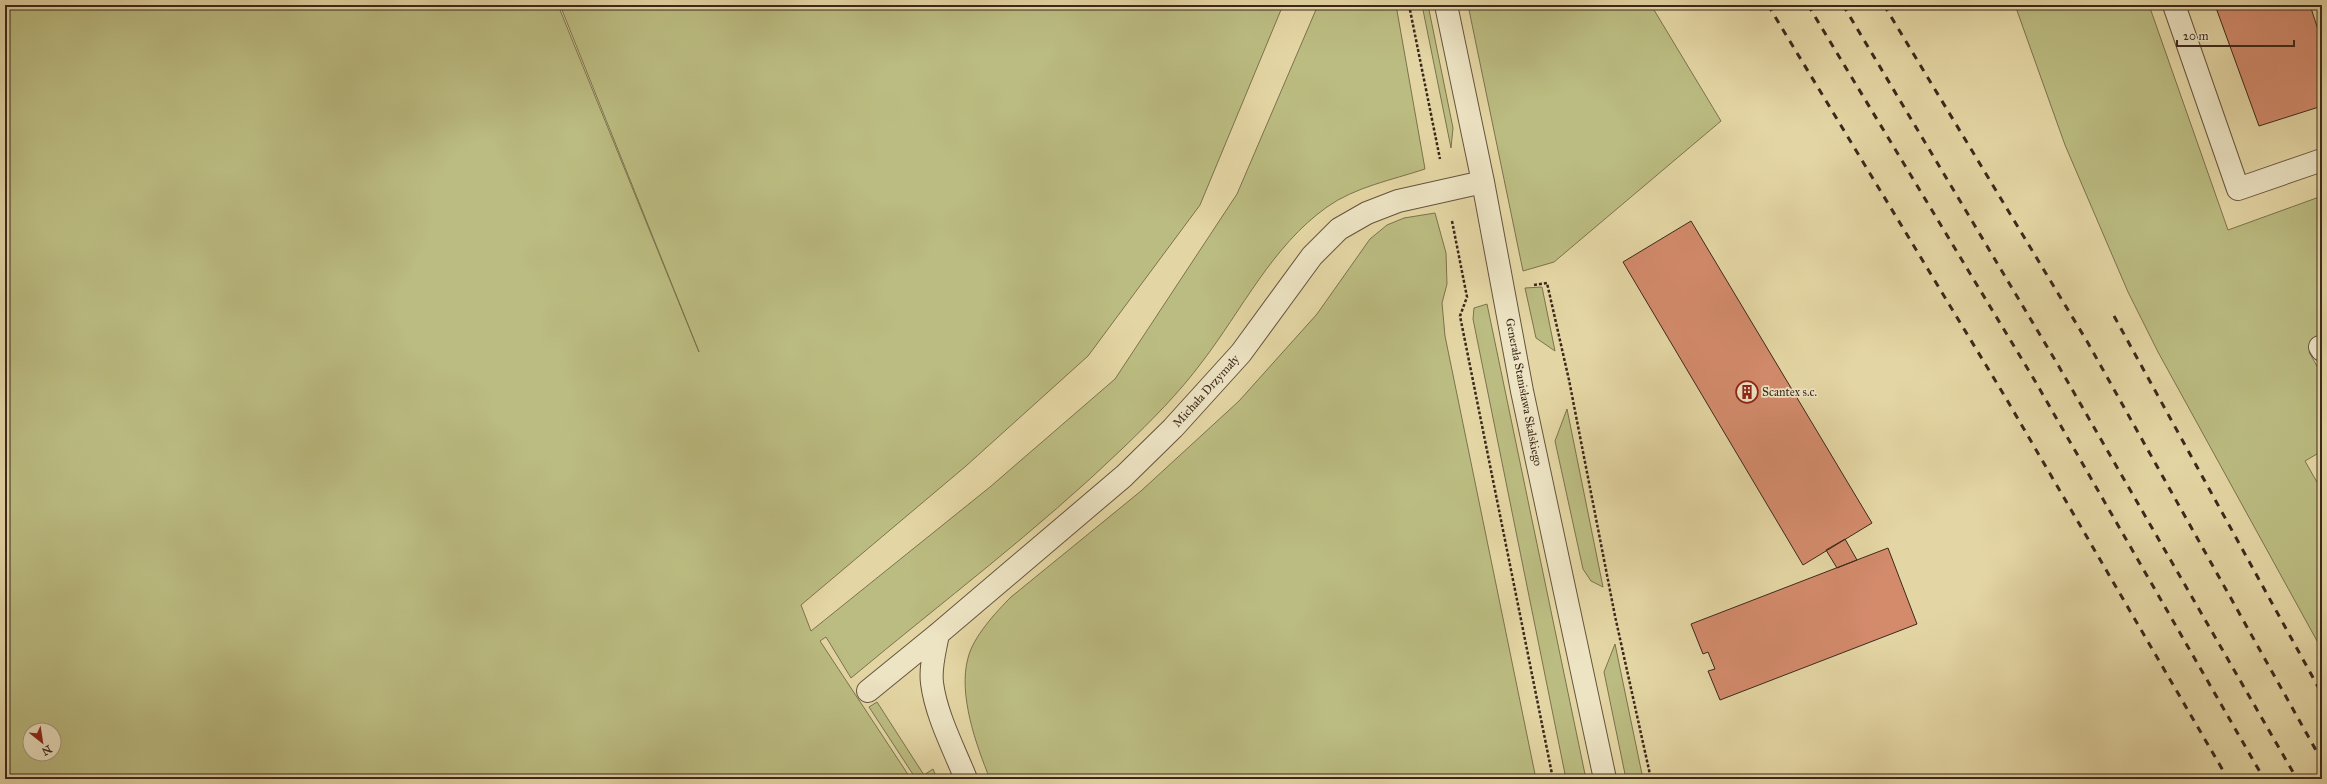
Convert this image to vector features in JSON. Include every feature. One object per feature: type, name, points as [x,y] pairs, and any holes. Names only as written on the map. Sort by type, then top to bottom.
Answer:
[{"type":"street","name":"Generała Stanisława Skalskiego","points":[[1446,5],[1483,182],[1522,391],[1605,779]]},
{"type":"street","points":[[2174,5],[2238,189],[2322,160]]},
{"type":"street","name":"Michała Drzymały","points":[[868,691],[938,634],[1124,476],[1173,428],[1241,353],[1312,256],[1339,229],[1367,213],[1398,201],[1483,182]]},
{"type":"street","points":[[938,634],[933,659],[932,683],[940,712],[966,779]]},
{"type":"path","points":[[1409,5],[1467,297],[1460,316],[1553,779]]},
{"type":"path","points":[[1467,297],[1547,283],[1569,380],[1614,616],[1651,779]]},
{"type":"green space","points":[[5,5],[558,5],[699,352],[560,5],[1283,5],[1200,205],[1088,356],[966,466],[801,605],[811,631],[990,487],[1115,379],[1237,194],[1318,5],[1396,5],[1425,169],[1349,194],[1327,207],[1307,223],[1274,259],[1217,342],[1193,373],[1144,428],[1091,478],[1024,537],[851,678],[826,637],[820,641],[911,779],[5,779]]},
{"type":"green space","points":[[1422,5],[1428,5],[1453,128],[1451,148]]},
{"type":"green space","points":[[1468,5],[1651,5],[1721,121],[1554,262],[1523,271]]},
{"type":"green space","points":[[2015,5],[2149,5],[2228,230],[2322,196],[2322,344],[2309,352],[2322,375],[2322,451],[2305,461],[2322,491],[2322,650],[2158,352],[2128,292],[2065,145]]},
{"type":"green space","points":[[1435,213],[1446,253],[1447,284],[1442,303],[1445,336],[1536,779],[990,779],[974,735],[965,687],[968,658],[975,642],[986,625],[1011,597],[1141,491],[1239,401],[1317,314],[1370,239],[1387,225],[1404,218]]},
{"type":"green space","points":[[1542,287],[1555,351],[1536,338],[1525,288]]},
{"type":"green space","points":[[1487,304],[1586,779],[1566,779],[1473,319],[1474,308]]},
{"type":"green space","points":[[1567,409],[1603,587],[1591,581],[1583,569],[1555,441]]},
{"type":"green space","points":[[1615,644],[1643,779],[1626,779],[1604,672]]},
{"type":"green space","points":[[877,702],[924,775],[933,769],[937,779],[916,779],[869,707]]},
{"type":"building","points":[[2215,5],[2310,5],[2322,42],[2322,106],[2259,126]]},
{"type":"building","name":"Scantex s.c.","points":[[1691,221],[1872,523],[1803,565],[1623,262]]},
{"type":"building","points":[[1845,539],[1857,560],[1837,568],[1826,550]]},
{"type":"building","points":[[1888,548],[1917,624],[1720,700],[1708,671],[1715,669],[1708,652],[1703,654],[1691,624]]},
{"type":"railway","points":[[1768,5],[2007,400],[2228,779]]},
{"type":"railway","points":[[1808,5],[2035,381],[2264,779]]},
{"type":"railway","points":[[1843,5],[2058,365],[2297,779]]},
{"type":"railway","points":[[1884,5],[2088,343],[2322,761]]},
{"type":"railway","points":[[2114,316],[2322,694]]},
{"type":"place","name":"Scantex s.c.","points":[[1747,392]]}]
